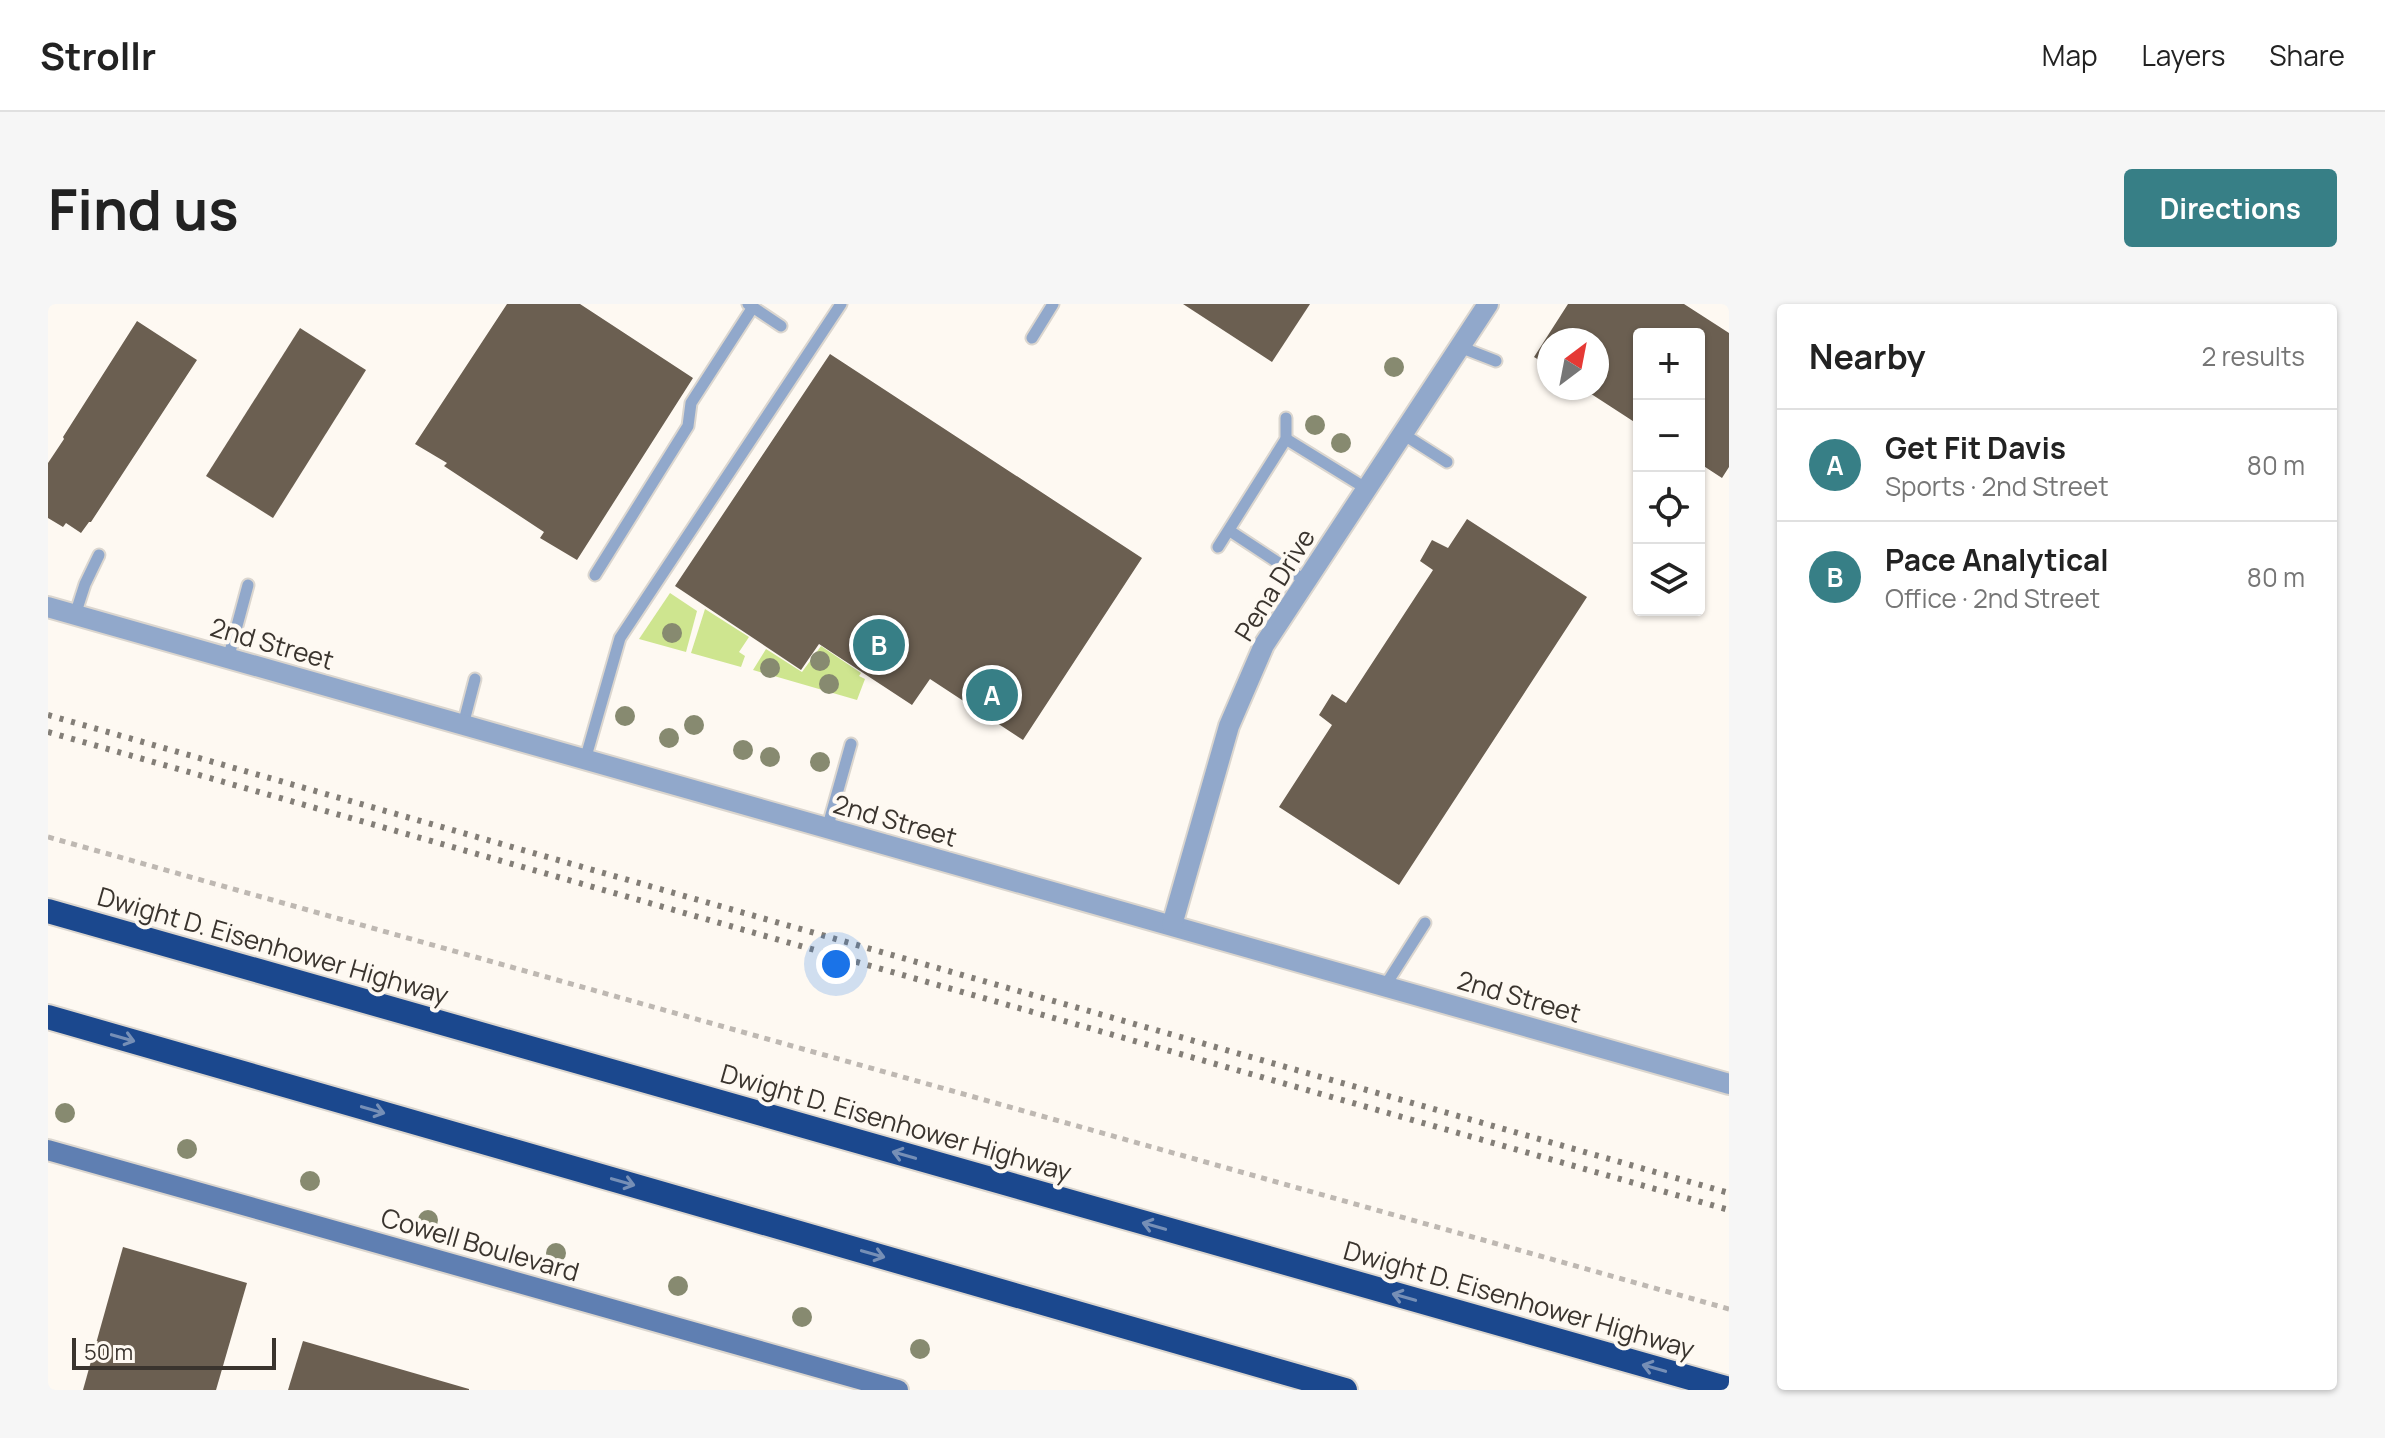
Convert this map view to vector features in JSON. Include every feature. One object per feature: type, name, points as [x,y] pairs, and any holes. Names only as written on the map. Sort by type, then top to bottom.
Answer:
[{"type":"highway","name":"Dwight D. Eisenhower Highway","points":[[48,911],[1729,1389]]},
{"type":"highway","points":[[48,1017],[1345,1390]]},
{"type":"main road","name":"Cowell Boulevard","points":[[48,1150],[898,1390]]},
{"type":"street","name":"Pena Drive","points":[[1172,925],[1229,726],[1264,645],[1488,304]]},
{"type":"street","name":"2nd Street","points":[[48,607],[1729,1084]]},
{"type":"lane","points":[[585,760],[620,638],[841,304]]},
{"type":"lane","points":[[1032,338],[1053,304]]},
{"type":"lane","points":[[595,575],[688,426],[691,403],[750,306],[781,326]]},
{"type":"lane","points":[[1460,347],[1496,361]]},
{"type":"lane","points":[[1218,547],[1286,439],[1286,418]]},
{"type":"lane","points":[[1403,434],[1447,462]]},
{"type":"lane","points":[[1286,439],[1367,489]]},
{"type":"lane","points":[[1230,531],[1306,581]]},
{"type":"lane","points":[[75,615],[99,555]]},
{"type":"lane","points":[[228,659],[248,585]]},
{"type":"lane","points":[[463,725],[475,679]]},
{"type":"lane","points":[[827,829],[851,744]]},
{"type":"lane","points":[[1385,986],[1425,923]]},
{"type":"path","points":[[48,837],[1729,1309]]},
{"type":"green space","points":[[670,593],[697,611],[686,652],[639,639]]},
{"type":"green space","points":[[705,609],[749,637],[739,652],[745,656],[741,667],[691,653]]},
{"type":"green space","points":[[821,646],[861,673],[859,676],[865,679],[857,700],[753,670],[766,649],[802,672]]},
{"type":"building","points":[[507,304],[580,304],[693,378],[577,560],[540,538],[544,532],[415,444]]},
{"type":"building","points":[[1183,304],[1310,304],[1272,362]]},
{"type":"building","points":[[1568,304],[1684,304],[1729,333],[1729,467],[1722,478],[1705,467],[1705,328],[1633,328],[1633,421],[1600,400],[1609,400],[1609,328],[1553,328]]},
{"type":"building","points":[[137,321],[197,360],[81,533],[66,523],[63,527],[48,518],[48,463]]},
{"type":"building","points":[[300,328],[366,370],[273,518],[206,476]]},
{"type":"building","points":[[830,354],[1142,558],[1023,740],[930,679],[912,705],[819,644],[801,670],[675,586]]},
{"type":"building","points":[[1467,519],[1587,597],[1399,885],[1279,807],[1332,725],[1319,715],[1332,694],[1346,703],[1433,570],[1420,561],[1432,540],[1448,548]]},
{"type":"building","points":[[123,1247],[247,1283],[216,1390],[83,1390]]},
{"type":"building","points":[[303,1341],[469,1389],[469,1390],[288,1390]]},
{"type":"railway","points":[[48,715],[1729,1193]]},
{"type":"railway","points":[[48,732],[1729,1210]]},
{"type":"place","name":"Pace Analytical","points":[[879,645]]},
{"type":"place","name":"Get Fit Davis","points":[[992,695]]}]
